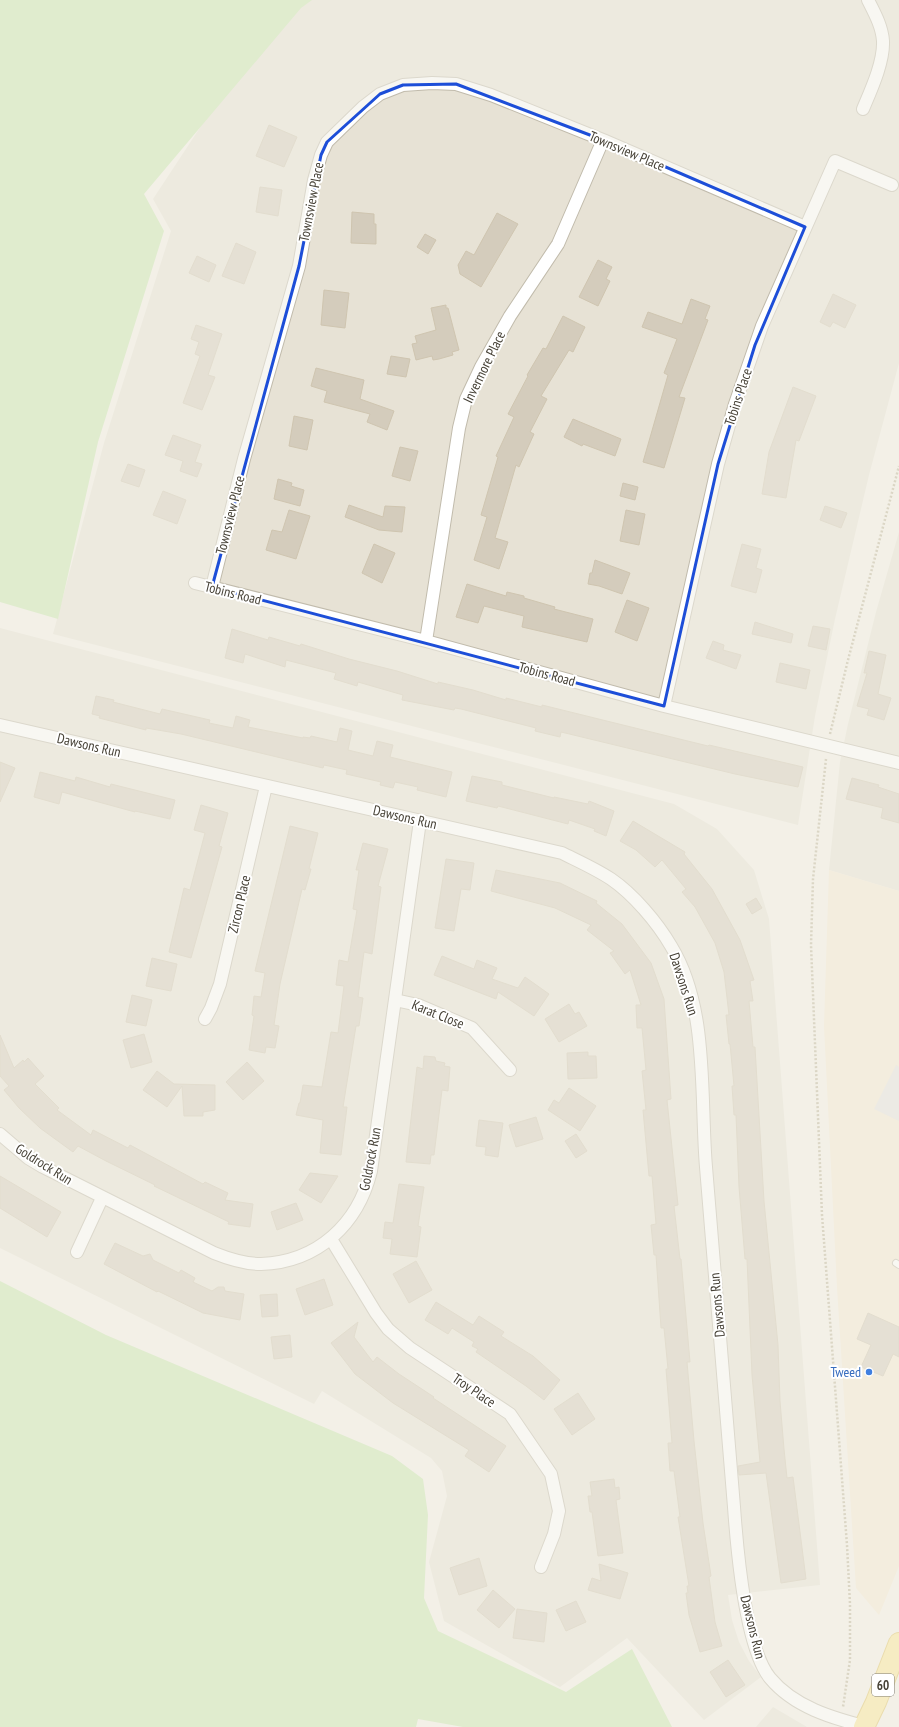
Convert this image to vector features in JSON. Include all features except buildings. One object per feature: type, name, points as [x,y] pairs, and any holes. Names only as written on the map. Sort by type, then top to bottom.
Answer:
[{"type":"main road","name":"60","points":[[865,1727],[899,1643]]},
{"type":"street","points":[[863,109],[878,70],[883,41],[876,14],[868,0]]},
{"type":"street","name":"Townsview Place","points":[[212,587],[244,459],[298,266],[314,180],[321,155],[327,142],[363,107],[380,94],[403,85],[432,83],[456,84],[470,88],[603,140],[805,227]]},
{"type":"street","name":"Invermore Place","points":[[426,641],[459,428],[466,399],[500,332],[558,244],[603,140]]},
{"type":"street","name":"Tobins Place","points":[[664,706],[720,456],[755,345],[805,227],[835,160],[892,185]]},
{"type":"street","name":"Tobins Road","points":[[195,583],[426,641],[664,706],[899,762]]},
{"type":"street","name":"Dawsons Run","points":[[0,725],[562,853],[611,879],[655,921],[672,947],[685,977],[696,1011],[700,1050],[705,1156],[735,1533],[750,1628],[758,1656],[769,1677],[788,1696],[808,1707],[841,1720],[865,1727]]},
{"type":"street","name":"Zircon Place","points":[[205,1019],[212,1008],[220,984],[266,786]]},
{"type":"street","name":"Goldrock Run","points":[[0,1134],[28,1158],[43,1167],[214,1253],[244,1262],[261,1264],[291,1259],[318,1247],[331,1239],[356,1210],[368,1184],[420,821]]},
{"type":"street","name":"Karat Close","points":[[395,1000],[418,1005],[472,1028],[510,1070]]},
{"type":"street","points":[[77,1252],[102,1198]]},
{"type":"street","name":"Troy Place","points":[[331,1239],[376,1313],[388,1329],[410,1348],[510,1414],[551,1474],[559,1512],[554,1534],[541,1567]]},
{"type":"path","points":[[841,1720],[850,1660],[850,1604],[822,1215],[811,945],[813,879],[827,745],[899,466]]},
{"type":"highlighted area","points":[[456,84],[603,140],[805,227],[755,345],[718,464],[664,706],[212,587],[299,266],[321,155],[327,142],[380,94],[403,85]]},
{"type":"shaded area","points":[[284,0],[899,0],[899,363],[869,475],[835,619],[815,716],[798,825],[53,634],[104,443],[171,231],[153,199]]},
{"type":"shaded area","points":[[899,532],[899,891],[829,870],[840,762],[876,612]]},
{"type":"shaded area","points":[[0,628],[674,804],[717,829],[754,870],[769,919],[820,1585],[728,1595],[732,1620],[739,1642],[749,1661],[761,1677],[704,1720],[627,1638],[560,1687],[444,1621],[429,1562],[447,1496],[442,1471],[431,1458],[322,1391],[314,1404],[0,1248]]},
{"type":"shaded area","points":[[829,870],[899,891],[899,1566],[879,1615],[856,1588],[837,1287],[824,1026]]},
{"type":"shaded area","points":[[896,1065],[899,1067],[899,1121],[874,1109]]},
{"type":"shaded area","points":[[773,1707],[807,1727],[756,1727]]},
{"type":"green space","points":[[0,0],[312,0],[301,8],[144,194],[164,231],[98,442],[58,619],[0,602]]},
{"type":"green space","points":[[0,1281],[106,1335],[392,1456],[423,1479],[428,1515],[424,1598],[438,1631],[566,1692],[632,1649],[672,1727],[463,1727],[418,1719],[416,1727],[0,1727]]},
{"type":"place","name":"Tweed","points":[[869,1372]]}]
